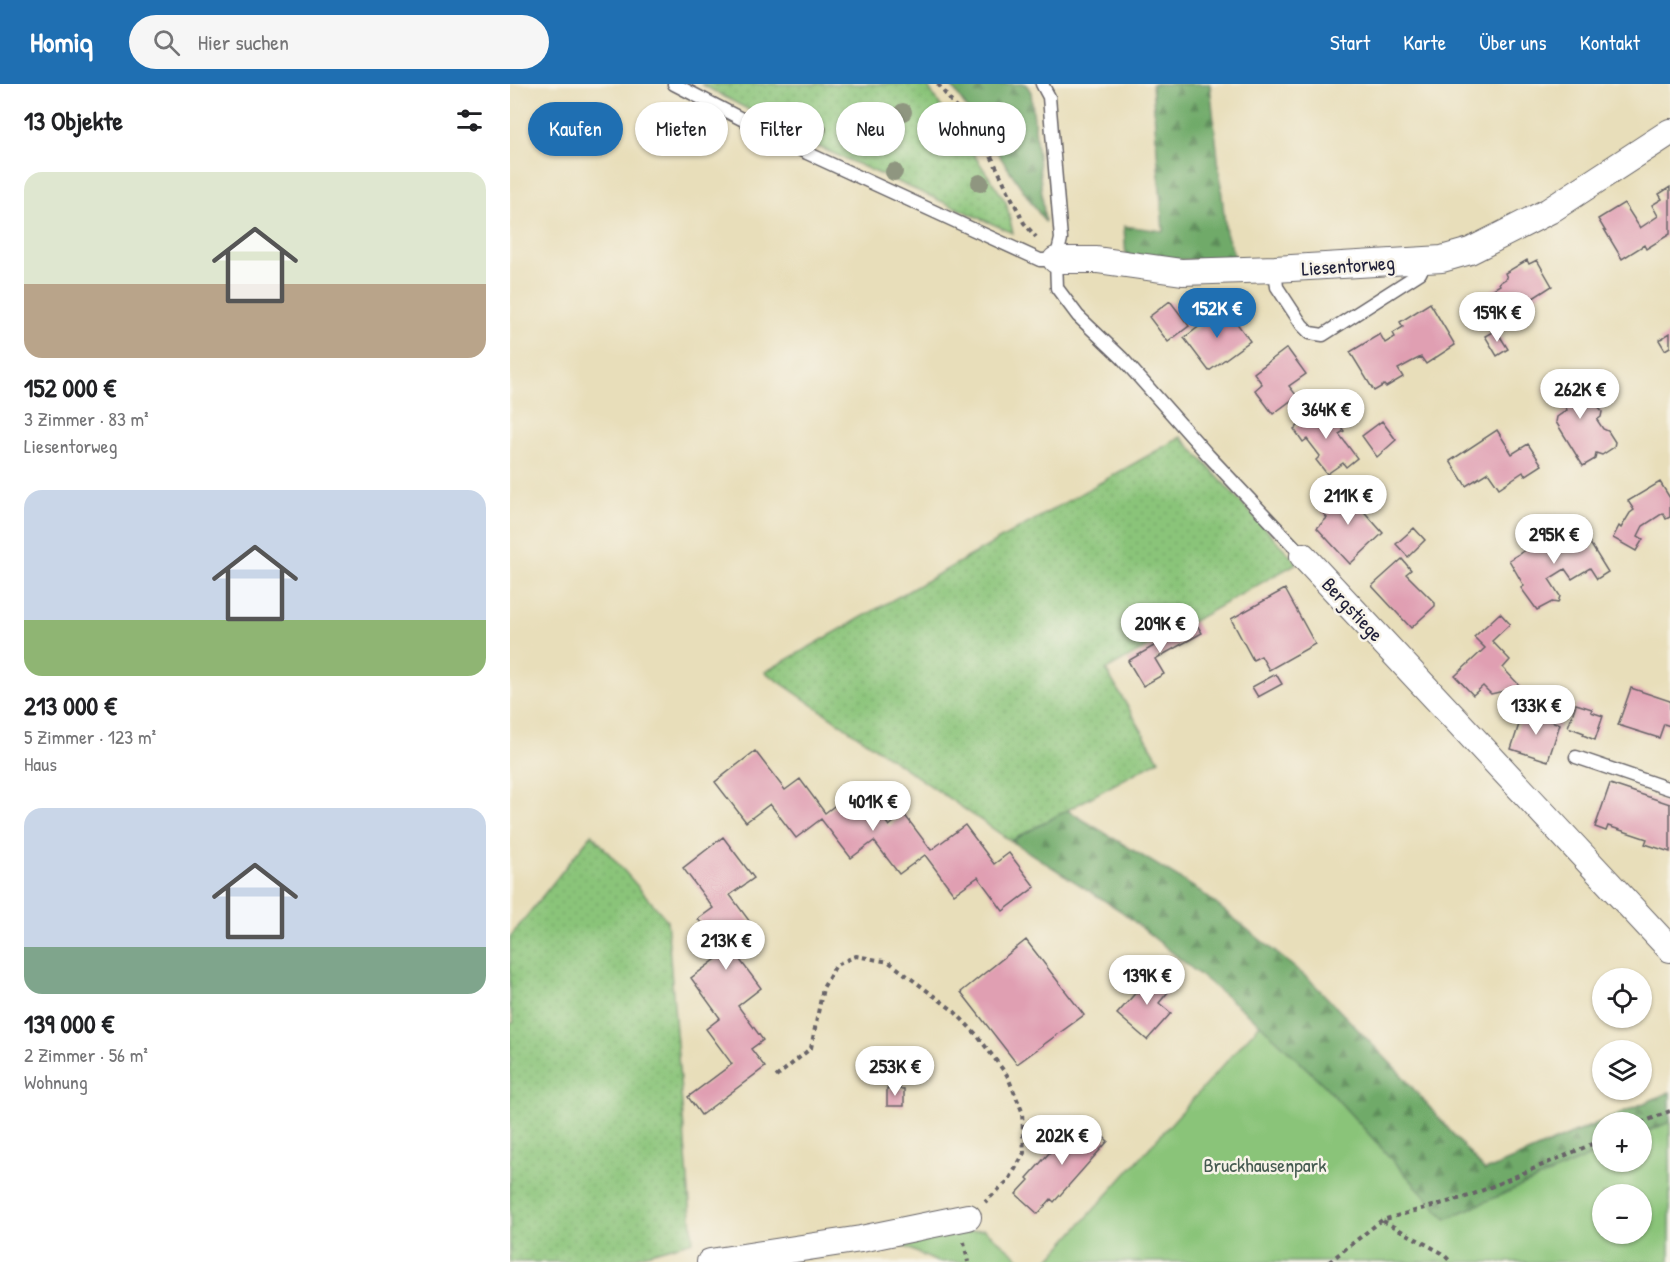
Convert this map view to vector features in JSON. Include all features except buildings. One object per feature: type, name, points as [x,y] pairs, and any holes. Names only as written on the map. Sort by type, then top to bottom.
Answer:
[{"type":"street","name":"Liesentorweg","points":[[1056,260],[1097,260],[1182,272],[1442,259],[1470,251],[1549,211],[1670,132]]},
{"type":"street","name":"Bergstiege","points":[[1303,556],[1670,949]]},
{"type":"street","points":[[710,1262],[861,1239],[968,1217]]},
{"type":"lane","name":"Liesentorweg","points":[[674,84],[807,153],[973,230],[1040,260],[1056,260]]},
{"type":"lane","name":"Bergstiege","points":[[1042,84],[1049,97],[1061,239],[1056,260],[1057,288],[1078,316],[1122,358],[1208,455],[1303,556]]},
{"type":"lane","points":[[1275,269],[1277,287],[1302,325],[1310,333],[1323,334],[1420,273],[1426,260]]},
{"type":"lane","points":[[1576,757],[1670,789]]},
{"type":"path","points":[[938,84],[989,152],[1024,223],[1056,260]]},
{"type":"path","points":[[776,1077],[811,1048],[823,988],[836,965],[856,956],[889,962],[954,1011],[976,1034],[1007,1075],[1022,1111],[1024,1153],[1009,1180],[968,1217]]},
{"type":"path","points":[[1652,1118],[1670,1111]]},
{"type":"path","points":[[1329,1262],[1382,1220],[1469,1196],[1592,1144]]},
{"type":"path","points":[[1382,1220],[1442,1252],[1451,1262]]},
{"type":"green space","points":[[701,84],[926,84],[938,102],[917,102],[917,156],[975,156],[1006,202],[1013,233],[839,156],[905,156],[905,102],[836,102],[836,155],[824,149],[824,102],[740,102],[740,105]]},
{"type":"green space","points":[[950,84],[1026,84],[1031,92],[1045,222],[1000,156],[1026,156],[1026,102],[962,102]]},
{"type":"green space","points":[[1152,84],[1210,84],[1226,233],[1236,260],[1126,259],[1124,226],[1163,231]]},
{"type":"green space","points":[[1181,437],[1297,563],[1106,670],[1159,760],[1011,841],[765,672]]},
{"type":"green space","points":[[1067,810],[1200,891],[1310,980],[1398,1071],[1485,1171],[1592,1125],[1592,1155],[1446,1219],[1325,1086],[1260,1024],[1121,911],[1011,841]]},
{"type":"green space","points":[[592,834],[667,920],[693,1241],[619,1262],[510,1262],[510,1024],[514,1022],[510,1007],[510,937]]},
{"type":"green space","name":"Bruckhausenpark","points":[[1260,1024],[1325,1086],[1446,1219],[1592,1155],[1592,1172],[1652,1172],[1652,1129],[1670,1122],[1670,1262],[1047,1262]]},
{"type":"green space","points":[[1670,1092],[1670,1122],[1652,1129],[1652,1112],[1623,1112]]},
{"type":"green space","points":[[984,1229],[1024,1262],[937,1262],[899,1244]]}]
